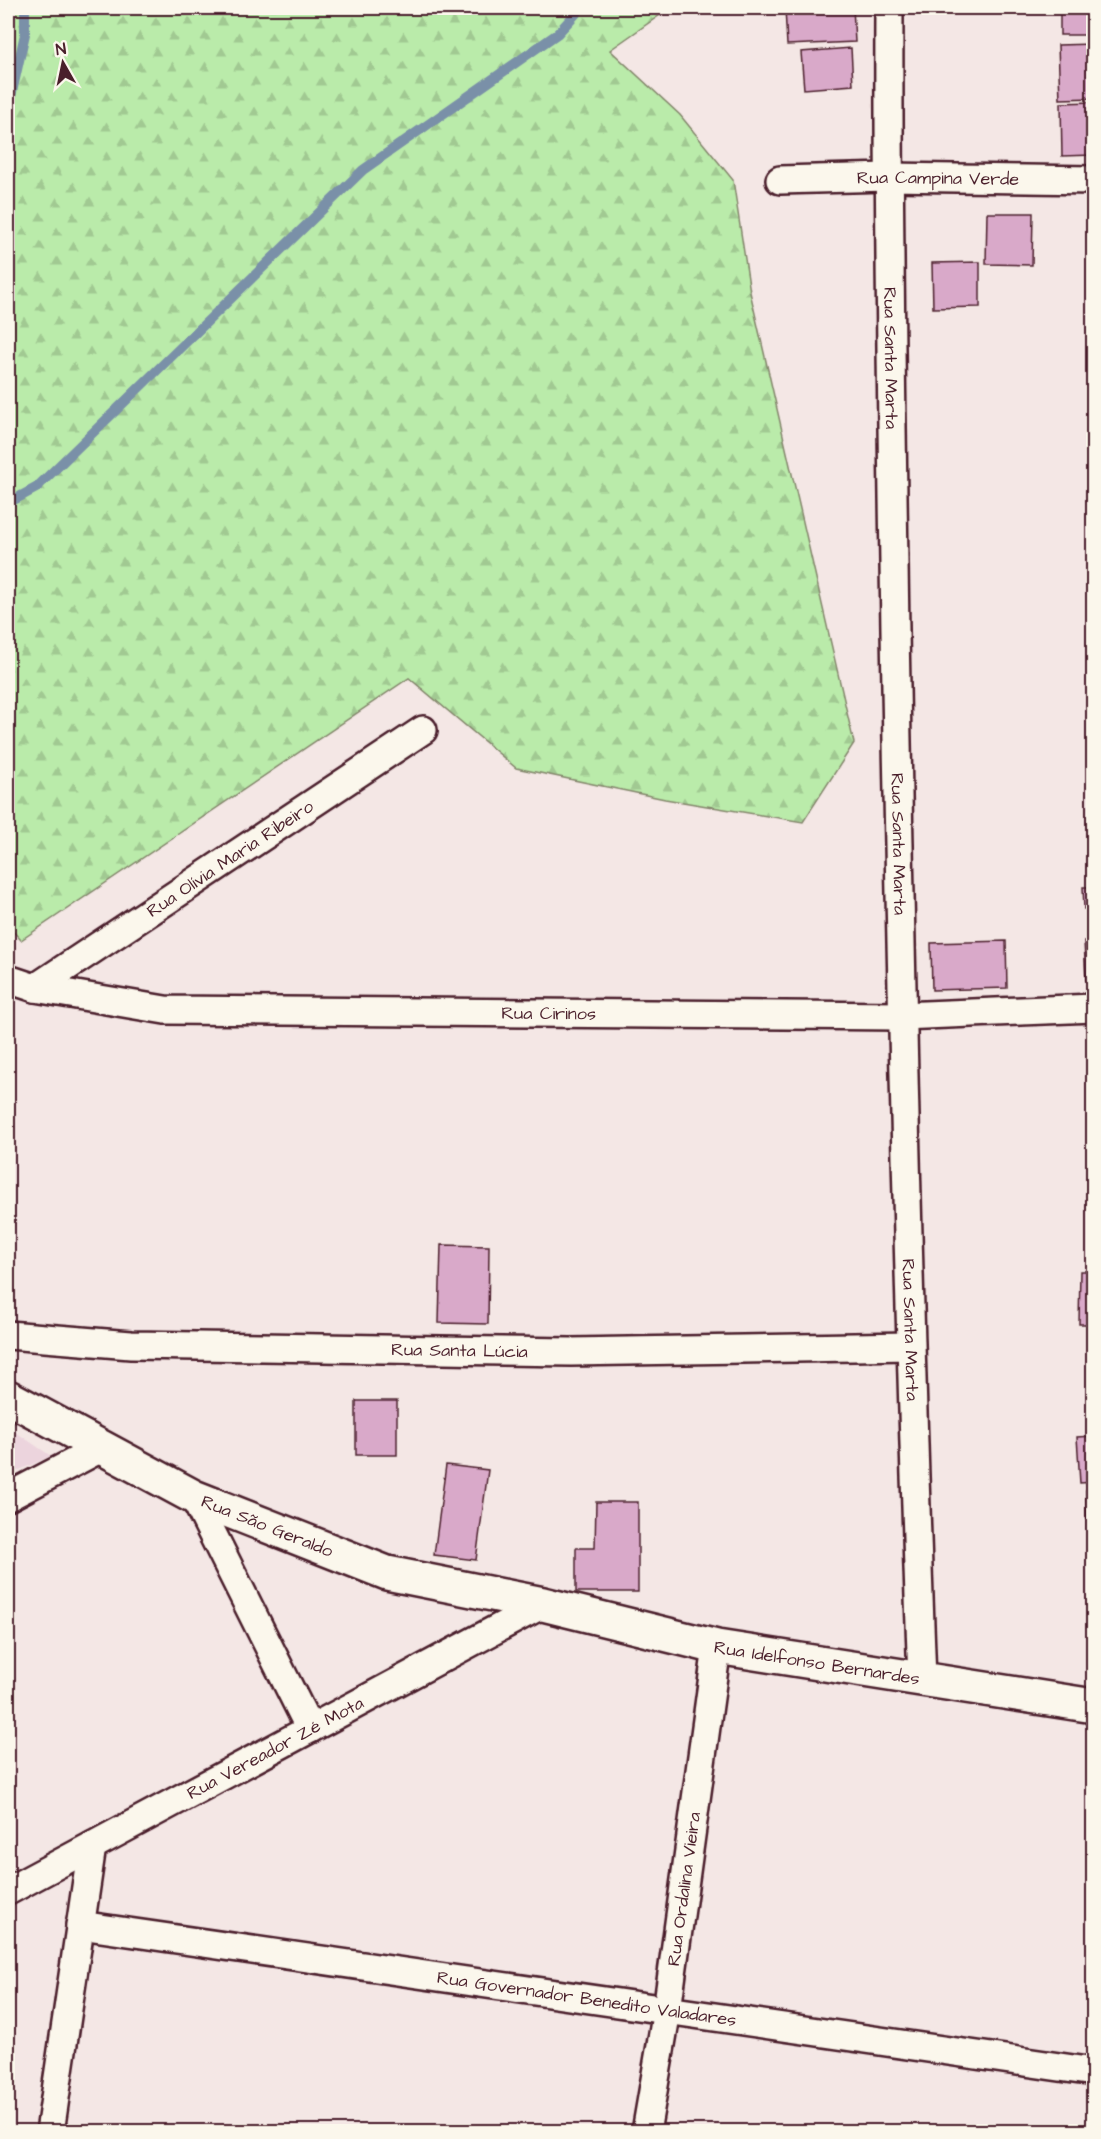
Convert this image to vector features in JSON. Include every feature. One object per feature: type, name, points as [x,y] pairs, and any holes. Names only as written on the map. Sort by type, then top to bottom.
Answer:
[{"type":"street","name":"Rua Santa Marta","points":[[889,8],[888,177],[901,1016],[909,1346],[922,1680]]},
{"type":"street","name":"Rua Campina Verde","points":[[780,180],[888,177],[1094,180]]},
{"type":"street","name":"Rua Olívia Maria Ribeiro","points":[[35,988],[423,730]]},
{"type":"street","name":"Rua Cirinos","points":[[8,979],[35,988],[165,1010],[901,1016],[1094,1008]]},
{"type":"street","name":"Rua Santa Lúcia","points":[[8,1335],[131,1345],[571,1352],[909,1346]]},
{"type":"street","name":"Rua São Geraldo","points":[[8,1397],[194,1497],[387,1573],[543,1604]]},
{"type":"street","points":[[8,1497],[102,1448]]},
{"type":"street","points":[[194,1497],[310,1729]]},
{"type":"street","name":"Rua Idelfonso Bernardes","points":[[543,1604],[717,1647],[1094,1706]]},
{"type":"street","name":"Rua Vereador Zé Mota","points":[[8,1891],[543,1604]]},
{"type":"street","name":"Rua Ordalina Vieira","points":[[646,2132],[667,2010],[717,1647]]},
{"type":"street","points":[[50,2132],[92,1846]]},
{"type":"street","name":"Rua Governador Benedito Valadares","points":[[80,1925],[1094,2072]]},
{"type":"shaded area","points":[[8,1427],[51,1456],[8,1475]]},
{"type":"green space","points":[[8,8],[670,8],[610,50],[680,115],[733,180],[750,292],[854,743],[803,822],[665,799],[516,768],[409,678],[21,940],[8,926]]},
{"type":"building","points":[[785,8],[853,8],[855,42],[787,45]]},
{"type":"building","points":[[1060,8],[1094,8],[1094,35],[1060,35]]},
{"type":"building","points":[[1094,44],[1094,98],[1060,99],[1058,45]]},
{"type":"building","points":[[851,48],[853,85],[804,89],[801,52]]},
{"type":"building","points":[[1094,102],[1094,155],[1062,156],[1061,103]]},
{"type":"building","points":[[987,213],[1033,213],[1032,265],[986,264]]},
{"type":"building","points":[[980,262],[980,307],[933,308],[932,263]]},
{"type":"building","points":[[1083,887],[1094,887],[1094,908],[1084,909]]},
{"type":"building","points":[[1094,940],[1094,980],[1086,980],[1084,941]]},
{"type":"building","points":[[1006,941],[1007,988],[932,990],[931,943]]},
{"type":"building","points":[[441,1245],[489,1246],[488,1324],[439,1323]]},
{"type":"building","points":[[1080,1271],[1094,1271],[1094,1324],[1079,1324]]},
{"type":"building","points":[[356,1401],[397,1401],[397,1455],[356,1455]]},
{"type":"building","points":[[1094,1436],[1094,1482],[1080,1483],[1077,1437]]},
{"type":"building","points":[[446,1465],[488,1470],[476,1560],[434,1555]]},
{"type":"building","points":[[1086,1490],[1094,1490],[1094,1532],[1087,1532]]},
{"type":"building","points":[[596,1502],[638,1502],[638,1592],[576,1592],[576,1548],[595,1548]]},
{"type":"waterway","points":[[8,110],[25,34],[25,8]]},
{"type":"waterway","points":[[8,503],[36,488],[363,170],[557,34],[581,8]]}]
